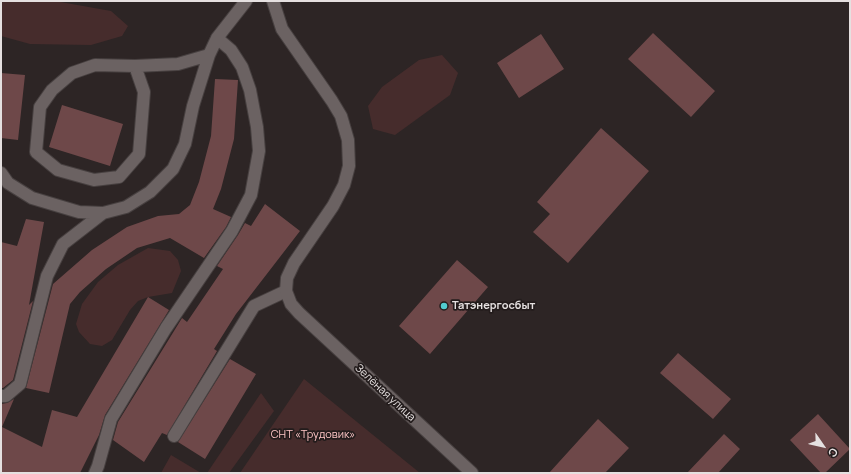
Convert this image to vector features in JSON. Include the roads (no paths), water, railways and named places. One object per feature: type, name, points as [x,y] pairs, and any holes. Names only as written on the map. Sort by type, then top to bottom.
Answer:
[{"type":"street","points":[[1,173],[8,183],[32,198],[79,212],[103,213],[126,207],[150,192],[173,169],[185,144],[193,106],[209,55],[217,38],[246,1]]},
{"type":"street","points":[[174,436],[254,306],[286,291],[287,278],[294,263],[333,206],[344,185],[349,166],[348,140],[341,116],[282,29],[273,1]]},
{"type":"street","points":[[95,473],[111,419],[166,328],[232,231],[251,195],[259,151],[257,127],[250,90],[239,61],[231,50],[217,38]]},
{"type":"street","points":[[135,66],[144,92],[139,154],[119,177],[94,180],[58,170],[36,152],[40,107],[52,90],[72,73],[95,65],[135,66],[178,64],[209,55]]},
{"type":"street","points":[[1,396],[6,396],[20,384],[46,276],[63,244],[103,213]]},
{"type":"street","name":"Зелёная улица","points":[[286,291],[291,304],[299,313],[472,473]]},
{"type":"place","name":"Татэнергосбыт","points":[[444,306]]},
{"type":"park label","name":"СНТ «Трудовик»","points":[[313,435]]}]
